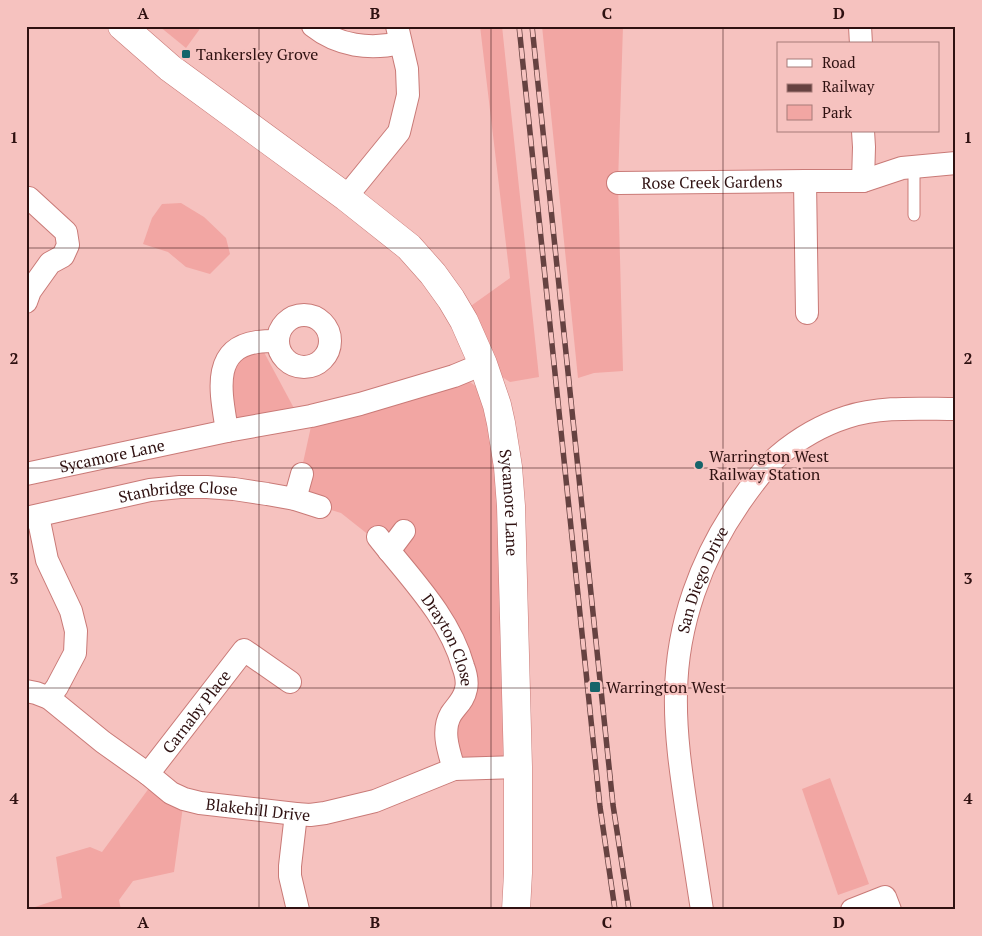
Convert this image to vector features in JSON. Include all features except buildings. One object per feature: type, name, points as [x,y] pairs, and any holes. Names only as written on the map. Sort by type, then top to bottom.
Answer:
[{"type":"street","points":[[122,26],[170,68],[346,197],[409,247],[451,300],[464,321],[483,364]]},
{"type":"street","points":[[313,26],[324,34],[353,45],[391,45],[398,34]]},
{"type":"street","points":[[860,26],[862,42]]},
{"type":"street","points":[[346,197],[399,132],[408,94],[407,69],[398,34]]},
{"type":"street","points":[[863,132],[863,180]]},
{"type":"street","name":"Rose Creek Gardens","points":[[618,183],[863,180],[902,168],[956,163]]},
{"type":"street","name":"Rose Creek Gardens","points":[[805,182],[807,313]]},
{"type":"street","points":[[26,200],[29,198],[66,232],[68,245],[63,256],[50,263],[30,291],[26,302]]},
{"type":"street","points":[[227,431],[222,372],[230,354],[238,348],[258,341],[277,341]]},
{"type":"street","name":"Sycamore Lane","points":[[26,474],[227,431],[311,416],[360,404],[454,376],[483,364],[501,423],[511,506],[518,767],[516,910]]},
{"type":"street","name":"San Diego Drive","points":[[702,910],[679,762],[676,692],[682,632],[691,599],[714,544],[733,511],[762,472],[779,455],[815,431],[848,416],[875,411],[956,409]]},
{"type":"street","points":[[295,499],[302,474]]},
{"type":"street","name":"Stanbridge Close","points":[[49,698],[75,653],[76,631],[71,611],[47,560],[32,517],[150,490],[180,487],[234,489],[295,499],[320,507]]},
{"type":"street","name":"Drayton Close","points":[[404,531],[383,544],[417,583],[443,621],[459,650],[467,680],[464,697],[451,715],[446,732],[448,752],[454,770]]},
{"type":"street","name":"Carnaby Place","points":[[148,774],[249,641],[290,682]]},
{"type":"street","name":"Blakehill Drive","points":[[26,691],[49,698],[103,742],[171,793],[200,803],[310,815],[376,801],[454,770],[518,767]]},
{"type":"street","points":[[296,814],[290,876],[298,910]]},
{"type":"street","points":[[852,910],[885,895]]},
{"type":"lane","points":[[914,166],[914,215]]},
{"type":"green space","points":[[159,26],[202,26],[186,48]]},
{"type":"green space","points":[[480,26],[502,26],[539,377],[510,382],[494,372],[468,308],[510,278]]},
{"type":"green space","points":[[542,26],[623,26],[618,183],[623,371],[594,373],[578,378]]},
{"type":"green space","points":[[181,203],[204,217],[226,238],[230,254],[210,274],[186,267],[168,252],[143,244],[152,218],[162,204]]},
{"type":"green space","points":[[258,341],[296,412],[229,423],[222,372]]},
{"type":"green space","points":[[470,382],[488,395],[501,423],[518,767],[468,768],[448,752],[467,680],[389,551],[341,513],[295,499],[312,422]]},
{"type":"green space","points":[[830,778],[869,884],[838,895],[802,789]]},
{"type":"green space","points":[[155,780],[184,799],[174,872],[133,881],[119,900],[121,910],[26,910],[62,898],[56,857],[90,847],[102,852]]},
{"type":"railway","points":[[519,26],[600,807],[615,910]]},
{"type":"railway","points":[[532,26],[613,805],[629,910]]},
{"type":"place","name":"Tankersley Grove","points":[[186,54]]},
{"type":"place","name":"Warrington West Railway Station","points":[[699,465]]},
{"type":"place","name":"Warrington West","points":[[595,687]]}]
